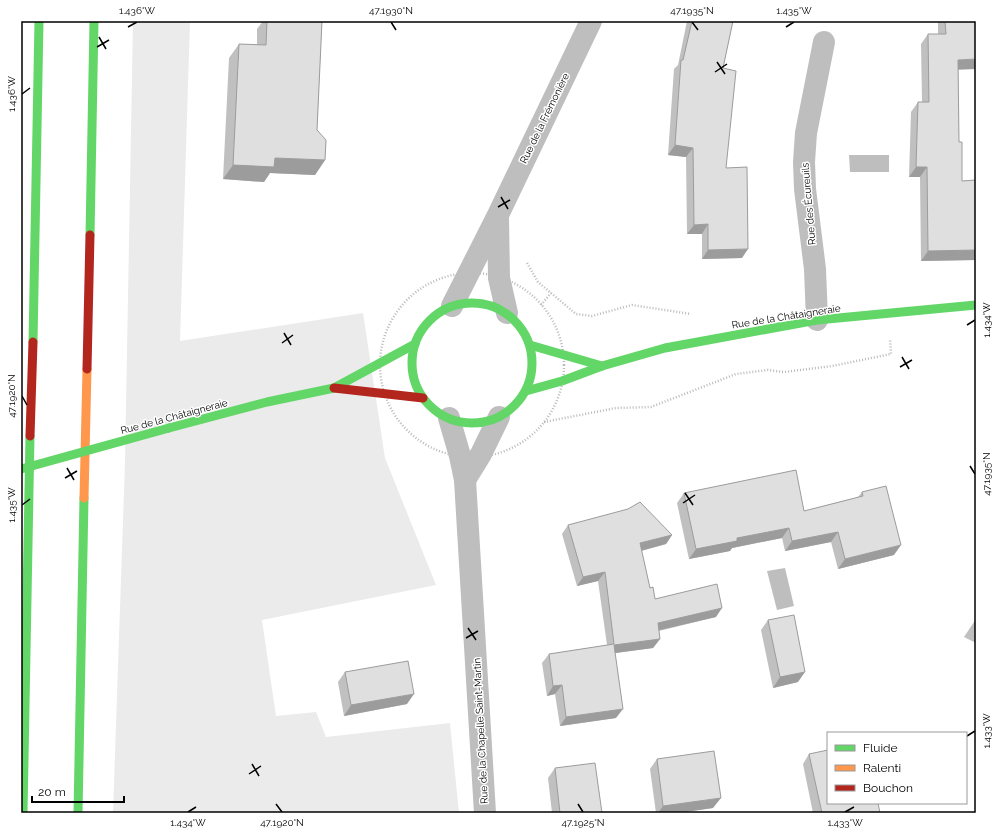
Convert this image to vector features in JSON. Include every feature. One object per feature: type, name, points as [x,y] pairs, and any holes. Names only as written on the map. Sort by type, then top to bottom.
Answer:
[{"type":"main road","points":[[23,813],[29,454],[33,355],[39,21]]},
{"type":"main road","points":[[78,813],[94,21]]},
{"type":"main road","points":[[470,303],[489,305],[507,313],[521,327],[530,345],[533,361],[532,376],[526,391],[514,406],[499,417],[482,423],[471,423],[449,418],[434,410],[423,398],[414,381],[412,362],[415,344],[423,328],[436,315],[452,306],[470,303]]},
{"type":"main road","name":"Rue de la Châtaigneraie","points":[[526,391],[562,381],[602,366],[665,348],[817,320],[976,305]]},
{"type":"main road","name":"Rue de la Châtaigneraie","points":[[21,469],[267,402],[334,388],[415,344]]},
{"type":"main road","points":[[530,345],[602,366]]},
{"type":"main road","name":"Rue de la Châtaigneraie","points":[[334,388],[423,398]]},
{"type":"street","name":"Rue de la Frémonière","points":[[452,306],[498,215],[591,21]]},
{"type":"street","name":"Rue des Écureuils","points":[[817,320],[815,269],[805,189],[804,162],[806,133],[824,42]]},
{"type":"street","name":"Rue de la Frémonière","points":[[498,215],[499,278],[507,313]]},
{"type":"street","name":"Rue de la Chapelle Saint-Martin","points":[[485,813],[465,480],[470,456],[499,417]]},
{"type":"street","points":[[449,418],[470,456]]},
{"type":"path","points":[[526,260],[538,282],[576,314],[592,316],[632,305],[693,315]]},
{"type":"path","points":[[469,273],[490,274],[499,278],[510,281],[532,296],[548,313],[560,339],[564,364],[562,381],[555,405],[544,422],[529,437],[510,449],[492,455],[470,456],[436,450],[415,437],[401,425],[390,407],[384,393],[380,376],[380,363],[386,332],[394,316],[408,298],[435,280],[457,274],[469,273]]},
{"type":"path","points":[[540,305],[551,293]]},
{"type":"path","points":[[544,422],[616,408],[651,407],[736,374],[768,370],[784,372],[832,366],[891,354],[888,314]]},
{"type":"shaded area","points":[[133,21],[190,21],[180,341],[363,313],[385,458],[436,585],[262,620],[276,716],[316,712],[326,737],[450,723],[459,813],[113,813],[125,462]]},
{"type":"shaded area","points":[[849,155],[889,155],[889,172],[850,172]]},
{"type":"shaded area","points":[[785,568],[794,606],[777,610],[767,571]]},
{"type":"building","points":[[267,21],[322,21],[317,130],[326,140],[325,160],[275,158],[274,167],[233,165],[239,44],[266,45]]},
{"type":"building","points":[[692,21],[733,21],[723,68],[736,71],[726,168],[747,167],[748,249],[708,250],[708,224],[694,225],[693,148],[675,145],[681,60],[683,60]]},
{"type":"building","points":[[945,21],[976,21],[976,59],[958,60],[959,142],[962,142],[962,181],[976,180],[976,250],[928,251],[927,167],[916,167],[918,102],[929,102],[928,34],[946,34]]},
{"type":"building","points":[[796,470],[804,511],[863,496],[862,492],[886,486],[901,545],[845,559],[838,532],[792,541],[789,528],[737,538],[737,541],[696,549],[684,493]]},
{"type":"building","points":[[640,502],[672,535],[640,543],[650,588],[653,587],[655,599],[717,584],[722,608],[658,623],[660,639],[614,645],[623,709],[566,717],[562,685],[553,686],[549,654],[614,644],[605,572],[583,577],[568,525],[628,509]]},
{"type":"building","points":[[794,615],[805,672],[780,677],[768,620]]},
{"type":"building","points":[[408,661],[414,694],[351,705],[345,672]]},
{"type":"building","points":[[827,750],[827,804],[878,804],[880,813],[822,813],[809,754]]},
{"type":"building","points":[[714,751],[721,798],[663,806],[657,759]]},
{"type":"building","points":[[595,763],[602,813],[560,813],[555,768]]},
{"type":"traffic: fast","points":[[33,342],[39,21]]},
{"type":"traffic: fast","points":[[90,235],[94,21]]},
{"type":"traffic: fast","points":[[472,303],[484,304],[495,308],[505,313],[514,321],[522,330],[527,340],[531,351],[532,363],[531,375],[527,386],[522,396],[514,405],[505,413],[495,418],[484,422],[472,423],[460,422],[449,418],[439,413],[430,405],[422,396],[417,386],[413,375],[412,363],[413,351],[417,340],[422,330],[430,321],[439,313],[449,308],[460,304],[472,303]]},
{"type":"traffic: fast","points":[[526,391],[562,381],[602,366],[665,348],[817,320],[976,305]]},
{"type":"traffic: fast","points":[[169,428],[267,402],[334,388],[415,344]]},
{"type":"traffic: fast","points":[[530,345],[602,366]]},
{"type":"traffic: fast","points":[[21,469],[169,428]]},
{"type":"traffic: fast","points":[[23,813],[30,436]]},
{"type":"traffic: fast","points":[[78,813],[84,498]]},
{"type":"traffic: slow","points":[[84,498],[87,369]]},
{"type":"traffic: jam","points":[[87,369],[90,235]]},
{"type":"traffic: jam","points":[[30,436],[33,342]]},
{"type":"traffic: jam","points":[[334,388],[423,398]]}]
